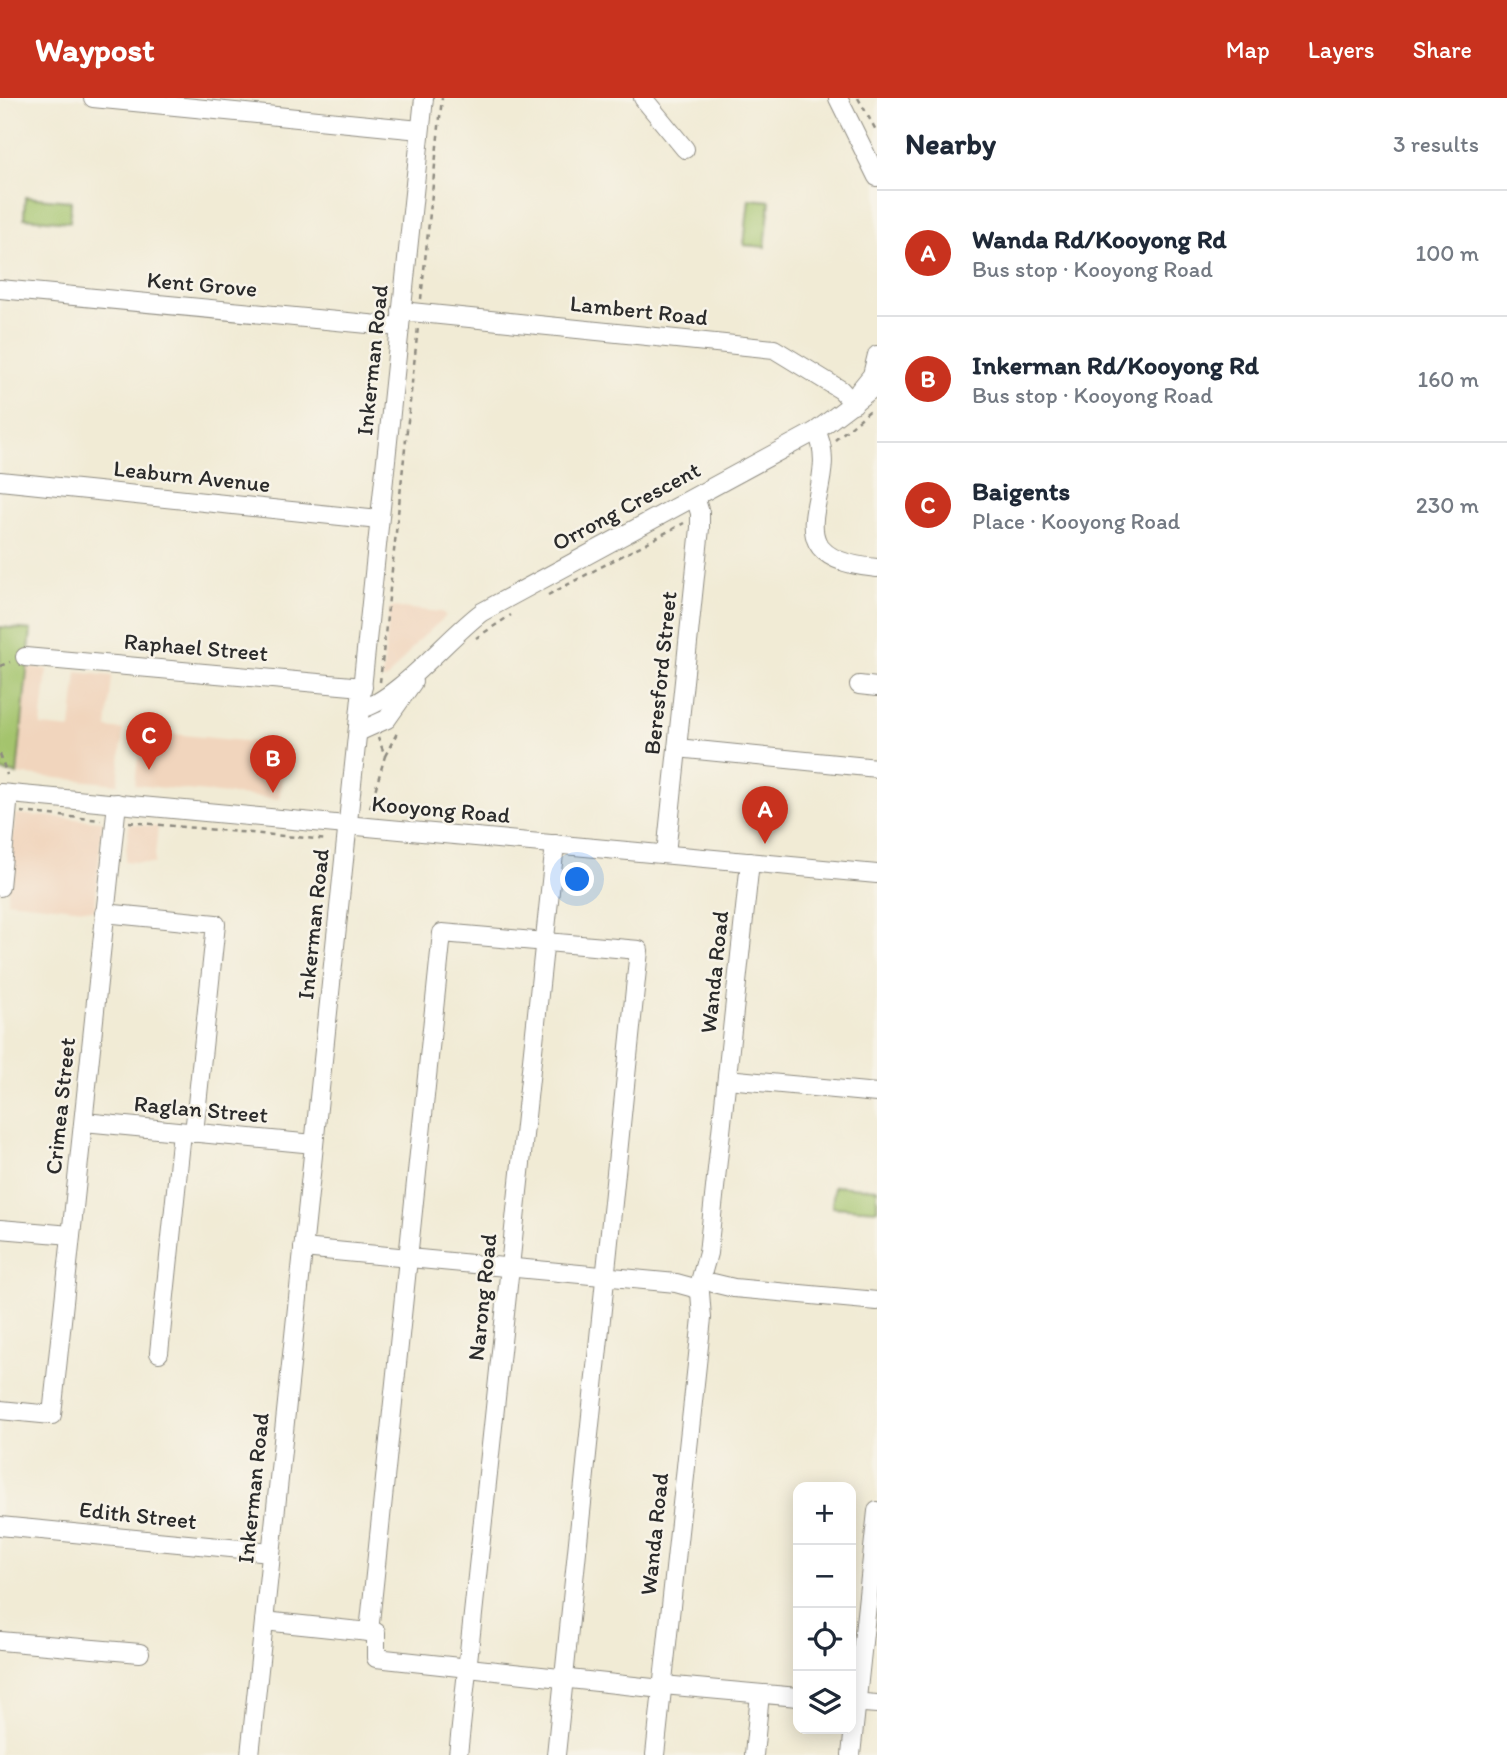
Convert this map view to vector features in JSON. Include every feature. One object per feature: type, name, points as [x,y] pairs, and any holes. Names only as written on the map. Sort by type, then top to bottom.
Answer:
[{"type":"street","points":[[93,98],[420,130]]},
{"type":"street","name":"Inkerman Road","points":[[250,1755],[358,732],[369,706],[363,687],[379,520],[407,317],[424,98]]},
{"type":"street","points":[[643,98],[685,149]]},
{"type":"street","points":[[838,98],[877,177]]},
{"type":"street","points":[[857,134],[877,156]]},
{"type":"street","name":"Kent Grove","points":[[0,289],[407,317]]},
{"type":"street","name":"Lambert Road","points":[[407,317],[774,349],[835,386],[853,404]]},
{"type":"street","name":"Orrong Crescent","points":[[853,404],[876,363]]},
{"type":"street","name":"Orrong Crescent","points":[[369,706],[428,659],[464,625],[499,601],[697,505],[816,431],[877,385]]},
{"type":"street","points":[[816,431],[823,449],[814,526],[819,545],[842,563],[877,568]]},
{"type":"street","name":"Leaburn Avenue","points":[[0,481],[379,520]]},
{"type":"street","name":"Beresford Street","points":[[666,854],[697,505]]},
{"type":"street","name":"Raphael Street","points":[[25,657],[363,687]]},
{"type":"street","name":"Orrong Crescent","points":[[358,732],[378,725],[393,712],[428,659]]},
{"type":"street","points":[[677,748],[877,768]]},
{"type":"street","points":[[0,887],[6,799]]},
{"type":"street","name":"Kooyong Road","points":[[6,799],[116,812],[348,825],[877,874]]},
{"type":"street","name":"Crimea Street","points":[[0,1410],[52,1415],[116,812]]},
{"type":"street","name":"Narong Road","points":[[458,1755],[555,844]]},
{"type":"street","name":"Wanda Road","points":[[655,1755],[750,862]]},
{"type":"street","points":[[104,913],[216,924],[159,1353]]},
{"type":"street","points":[[369,1632],[442,933],[639,950],[556,1755]]},
{"type":"street","points":[[727,1079],[877,1093]]},
{"type":"street","name":"Raglan Street","points":[[84,1122],[314,1144]]},
{"type":"street","points":[[0,1229],[71,1235]]},
{"type":"street","points":[[303,1248],[877,1301]]},
{"type":"street","points":[[856,1685],[877,1511]]},
{"type":"street","name":"Edith Street","points":[[0,1526],[271,1552]]},
{"type":"street","points":[[264,1621],[376,1632],[376,1658],[563,1680],[793,1697]]},
{"type":"street","points":[[0,1640],[141,1653]]},
{"type":"street","points":[[754,1755],[760,1694]]},
{"type":"street","points":[[856,1702],[877,1704]]},
{"type":"street","points":[[851,1755],[852,1734]]},
{"type":"path","points":[[369,706],[407,317],[442,98]]},
{"type":"path","points":[[858,98],[877,132]]},
{"type":"path","points":[[542,598],[697,505]]},
{"type":"path","points":[[468,644],[520,609]]},
{"type":"path","points":[[370,808],[385,756],[401,724]]},
{"type":"path","points":[[378,725],[378,736],[385,756]]},
{"type":"path","points":[[0,754],[7,775]]},
{"type":"path","points":[[6,799],[328,840]]},
{"type":"shaded area","points":[[390,607],[442,612],[446,616],[417,642],[386,680],[382,679]]},
{"type":"shaded area","points":[[27,667],[47,669],[41,726],[71,729],[77,672],[112,676],[107,728],[123,730],[118,784],[17,774]]},
{"type":"shaded area","points":[[141,731],[286,745],[279,799],[135,785]]},
{"type":"shaded area","points":[[15,814],[102,821],[95,910],[7,901]]},
{"type":"shaded area","points":[[129,824],[158,827],[154,864],[125,861]]},
{"type":"green space","points":[[25,197],[71,201],[70,222],[24,218]]},
{"type":"green space","points":[[749,199],[770,201],[765,247],[744,245]]},
{"type":"green space","points":[[0,627],[31,630],[17,774],[0,771]]},
{"type":"green space","points":[[834,1186],[877,1189],[877,1210],[832,1207]]},
{"type":"place","name":"Baigents","points":[[149,770]]},
{"type":"place","name":"Inkerman Rd/Kooyong Rd","points":[[273,793]]},
{"type":"place","name":"Wanda Rd/Kooyong Rd","points":[[765,844]]}]
